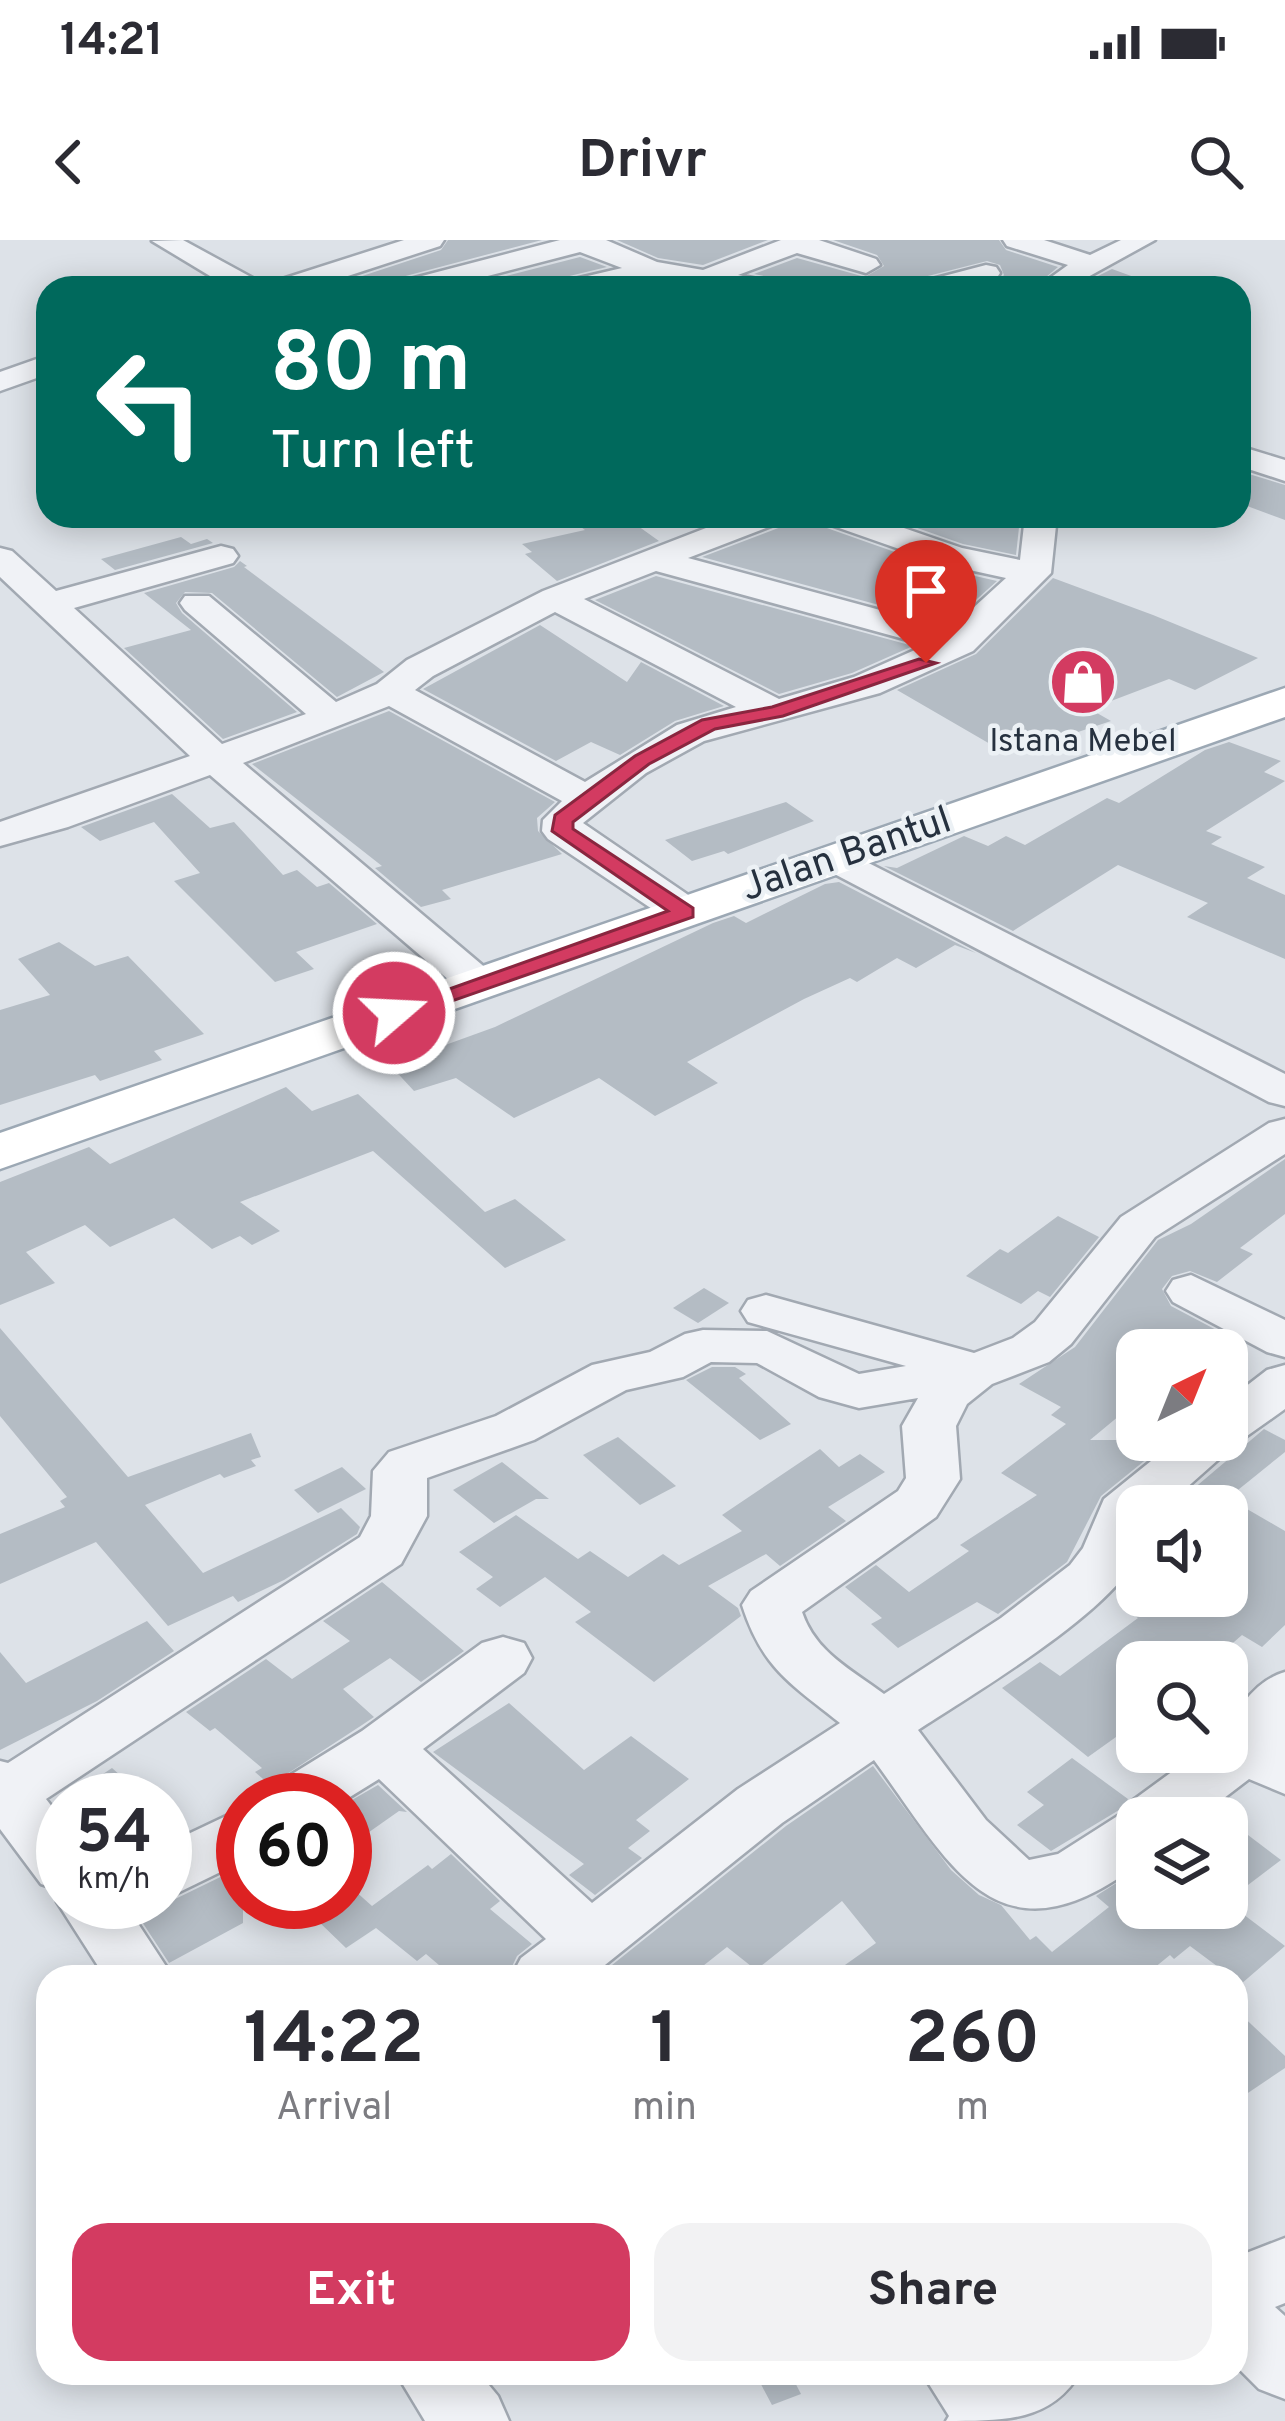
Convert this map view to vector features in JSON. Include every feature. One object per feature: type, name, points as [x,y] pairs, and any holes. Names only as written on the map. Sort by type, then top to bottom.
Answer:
[{"type":"main road","name":"Jalan Bantul","points":[[0,1151],[459,966],[685,912],[1285,702]]},
{"type":"street","points":[[320,276],[431,240]]},
{"type":"street","points":[[1016,240],[1089,276],[1142,240]]},
{"type":"street","points":[[165,241],[228,276]]},
{"type":"street","points":[[453,276],[582,241],[650,269],[711,276],[804,243],[866,265]]},
{"type":"street","points":[[621,276],[650,269]]},
{"type":"street","points":[[975,276],[986,273]]},
{"type":"street","points":[[0,382],[36,368]]},
{"type":"street","points":[[1251,459],[1285,471]]},
{"type":"street","points":[[0,834],[332,717],[390,692],[420,668],[555,598],[736,528]]},
{"type":"street","points":[[871,528],[954,557],[1034,574]]},
{"type":"street","points":[[685,912],[562,831],[563,820],[586,798],[642,760],[709,724],[776,712],[886,679],[960,643],[1034,574],[1042,553],[1041,528]]},
{"type":"street","points":[[52,603],[221,556]]},
{"type":"street","points":[[0,558],[217,761],[459,966]]},
{"type":"street","points":[[655,560],[960,643]]},
{"type":"street","points":[[555,598],[776,712]]},
{"type":"street","points":[[197,603],[332,717]]},
{"type":"street","points":[[390,692],[586,798]]},
{"type":"street","points":[[837,859],[1285,1092]]},
{"type":"street","points":[[36,1828],[4,1789],[381,1550],[395,1527],[400,1471],[408,1465],[515,1428],[610,1377],[665,1365],[703,1346],[767,1347],[837,1385],[859,1391],[974,1372],[1031,1350],[1053,1334],[1138,1227],[1285,1132]]},
{"type":"street","points":[[1191,1291],[1285,1341]]},
{"type":"street","points":[[766,1311],[819,1330],[906,1346],[974,1372]]},
{"type":"street","points":[[974,1372],[946,1394],[928,1426],[933,1479],[917,1504],[771,1605],[786,1649],[881,1726],[991,1868],[1016,1883],[1034,1885],[1071,1875],[1116,1845]]},
{"type":"street","points":[[1248,1411],[1285,1382]]},
{"type":"street","points":[[383,1747],[567,1965],[760,1806],[1021,1633],[1090,1579],[1109,1553],[1123,1512],[1186,1461]]},
{"type":"street","points":[[341,1773],[503,1658]]},
{"type":"street","points":[[1194,1797],[1265,1760],[1285,1693]]},
{"type":"street","points":[[111,1929],[133,1965]]},
{"type":"street","points":[[1248,2285],[1285,2270]]},
{"type":"street","points":[[1248,2329],[1285,2365]]},
{"type":"street","points":[[442,2385],[471,2421]]},
{"type":"building","points":[[448,240],[542,240],[406,276],[362,276],[441,250]]},
{"type":"building","points":[[617,240],[768,240],[703,265],[658,258]]},
{"type":"building","points":[[833,240],[999,240],[1006,250],[1058,267],[1047,276],[1003,276],[1000,265],[987,261],[928,276],[867,276],[884,266],[877,255]]},
{"type":"building","points":[[580,257],[607,267],[569,276],[506,276]]},
{"type":"building","points":[[797,258],[861,276],[754,274]]},
{"type":"building","points":[[1112,269],[1131,276],[1098,276]]},
{"type":"building","points":[[1251,475],[1285,485],[1285,520],[1251,507]]},
{"type":"building","points":[[641,528],[659,541],[557,581],[525,554],[532,552],[522,544],[585,530]]},
{"type":"building","points":[[778,528],[827,528],[940,568],[997,581],[949,624],[702,557]]},
{"type":"building","points":[[917,528],[1019,528],[1016,555]]},
{"type":"building","points":[[181,537],[191,544],[207,539],[213,543],[115,570],[101,559]]},
{"type":"building","points":[[240,561],[384,672],[337,697],[212,593],[185,592],[176,603],[182,613],[297,712],[223,739],[124,648],[191,630],[144,593],[234,567]]},
{"type":"building","points":[[656,576],[913,646],[852,673],[779,694],[595,600]]},
{"type":"building","points":[[1053,578],[1258,658],[1195,690],[1169,679],[1090,709],[1111,721],[1045,743],[1033,736],[997,748],[897,690],[976,654]]},
{"type":"building","points":[[540,625],[627,682],[641,662],[724,706],[675,721],[620,755],[591,742],[556,761],[423,689]]},
{"type":"building","points":[[389,711],[555,802],[537,818],[538,831],[562,854],[442,890],[451,899],[421,907],[375,868],[382,866],[252,764]]},
{"type":"building","points":[[1229,742],[1281,761],[1264,772],[1285,781],[1206,831],[1222,837],[1211,844],[1265,867],[1247,878],[1285,895],[1285,959],[1187,917],[1208,903],[1118,865],[1013,931],[884,866],[897,868],[964,836],[988,846],[1006,836],[1025,845],[1107,798],[1119,803],[1205,750]]},
{"type":"building","points":[[172,794],[210,828],[234,822],[283,875],[297,870],[317,887],[329,883],[377,924],[296,952],[314,969],[275,982],[174,881],[200,873],[154,822],[100,841],[81,827]]},
{"type":"building","points":[[786,802],[814,821],[728,854],[724,851],[692,861],[665,840]]},
{"type":"building","points":[[839,882],[976,953],[955,945],[916,968],[897,958],[857,982],[850,978],[804,999],[687,1062],[718,1083],[655,1116],[599,1078],[514,1118],[456,1078],[414,1091],[390,1065],[495,1027],[713,923],[734,916],[746,923],[825,884]]},
{"type":"building","points":[[59,942],[95,966],[128,956],[204,1034],[154,1051],[162,1060],[100,1081],[95,1075],[0,1105],[0,1010],[50,995],[18,959]]},
{"type":"building","points":[[286,1087],[312,1111],[358,1094],[485,1212],[515,1199],[566,1240],[505,1268],[373,1151],[240,1202],[280,1231],[252,1245],[240,1236],[212,1249],[174,1218],[110,1247],[85,1225],[26,1252],[55,1283],[0,1305],[0,1182],[89,1147],[110,1164]]},
{"type":"building","points":[[1285,1159],[1285,1214],[1240,1248],[1253,1254],[1217,1282],[1190,1271],[1172,1276],[1162,1289],[1171,1306],[1214,1329],[1116,1329],[1116,1418],[1090,1440],[1116,1440],[1116,1461],[1144,1461],[1101,1496],[1067,1562],[998,1614],[977,1602],[898,1648],[871,1624],[882,1618],[845,1587],[876,1565],[909,1592],[969,1551],[960,1545],[1037,1495],[1001,1473],[1066,1424],[1051,1415],[1061,1407],[1019,1384],[1075,1347],[1158,1240],[1191,1224]]},
{"type":"building","points":[[1058,1216],[1099,1237],[1050,1297],[1038,1291],[1021,1304],[966,1276],[1000,1249],[1008,1253]]},
{"type":"building","points":[[704,1288],[729,1303],[698,1323],[673,1308]]},
{"type":"building","points":[[0,1328],[128,1477],[251,1433],[261,1457],[251,1460],[256,1466],[224,1478],[220,1474],[145,1505],[203,1573],[341,1508],[360,1527],[357,1534],[284,1580],[238,1602],[233,1596],[168,1626],[96,1542],[0,1584],[0,1534],[65,1507],[60,1501],[67,1497],[0,1416]]},
{"type":"building","points":[[712,1367],[735,1367],[746,1374],[739,1378],[791,1424],[760,1440],[686,1380]]},
{"type":"building","points":[[1264,1429],[1285,1440],[1285,1452],[1244,1485],[1198,1485],[1226,1461],[1248,1461],[1248,1443]]},
{"type":"building","points":[[618,1437],[676,1486],[640,1505],[583,1455]]},
{"type":"building","points":[[820,1449],[839,1467],[860,1454],[885,1472],[828,1507],[846,1521],[780,1566],[766,1554],[708,1586],[738,1608],[741,1616],[654,1682],[575,1622],[591,1612],[545,1577],[500,1607],[476,1589],[493,1577],[459,1552],[516,1515],[578,1559],[590,1551],[628,1577],[663,1554],[679,1565],[742,1531],[722,1515]]},
{"type":"building","points":[[502,1462],[549,1499],[536,1499],[494,1523],[453,1490]]},
{"type":"building","points":[[342,1467],[366,1489],[318,1513],[294,1490]]},
{"type":"building","points":[[1248,1510],[1285,1531],[1285,1625],[1262,1647],[1242,1635],[1235,1641],[1116,1641],[1116,1737],[1088,1757],[1002,1688],[1040,1662],[1060,1676],[1138,1618],[1248,1617]]},
{"type":"building","points":[[382,1582],[464,1651],[421,1682],[390,1658],[343,1689],[374,1717],[288,1773],[256,1773],[262,1768],[215,1728],[210,1731],[186,1712],[266,1659],[292,1679],[350,1641],[323,1621]]},
{"type":"building","points":[[147,1621],[174,1651],[97,1701],[0,1750],[0,1652],[26,1683]]},
{"type":"building","points":[[509,1703],[584,1770],[631,1736],[689,1779],[636,1820],[650,1831],[628,1848],[642,1858],[595,1895],[569,1875],[584,1864],[433,1752]]},
{"type":"building","points":[[1072,1758],[1125,1797],[1116,1797],[1116,1812],[1051,1851],[1017,1825],[1044,1805],[1027,1792]]},
{"type":"building","points":[[873,1766],[951,1870],[979,1895],[1001,1905],[1030,1940],[1036,1936],[1052,1952],[1109,1907],[1096,1896],[1116,1883],[1116,1929],[1248,1929],[1248,1918],[1285,1946],[1248,1978],[1248,1965],[1216,1965],[1190,1946],[1158,1965],[845,1965],[876,1943],[842,1901],[762,1965],[750,1965],[727,1947],[704,1965],[612,1965],[786,1826]]},
{"type":"building","points":[[378,1785],[407,1812],[399,1811],[372,1830],[372,1788]]},
{"type":"building","points":[[1248,1835],[1281,1860],[1248,1885]]},
{"type":"building","points":[[451,1854],[500,1901],[490,1909],[532,1944],[513,1965],[439,1965],[426,1954],[417,1961],[376,1928],[346,1948],[326,1929],[372,1929],[372,1906],[428,1865],[432,1869]]},
{"type":"building","points":[[216,1879],[216,1929],[232,1929],[169,1963],[147,1929],[192,1929],[192,1891]]},
{"type":"building","points":[[1248,2021],[1285,2056],[1285,2068],[1248,2093]]},
{"type":"building","points":[[761,2385],[796,2385],[801,2394],[772,2405]]},
{"type":"place","name":"Istana Mebel","points":[[1083,682]]},
{"type":"route","points":[[394,1013],[685,912],[562,831],[563,820],[586,798],[642,760],[709,724],[776,712],[926,663]]}]
